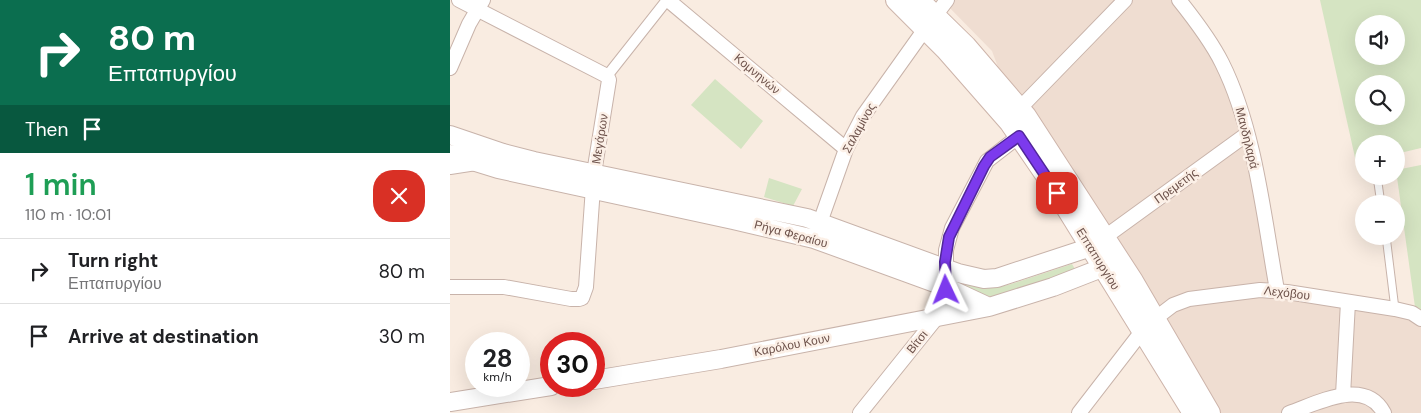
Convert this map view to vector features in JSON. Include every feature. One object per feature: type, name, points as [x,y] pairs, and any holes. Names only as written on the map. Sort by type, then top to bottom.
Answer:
[{"type":"main road","name":"Επταπυργίου","points":[[896,0],[935,15],[990,98],[1097,242],[1149,324],[1210,413]]},
{"type":"main road","name":"Επταπυργίου","points":[[919,0],[976,56],[1020,108],[1036,130],[1097,242]]},
{"type":"main road","name":"Επταπυργίου","points":[[1149,324],[1193,413]]},
{"type":"street","points":[[459,0],[480,5],[607,76],[667,0]]},
{"type":"street","name":"Κομνηνών","points":[[667,0],[846,149]]},
{"type":"street","points":[[1020,108],[1125,0]]},
{"type":"street","name":"Μανδηλαρά","points":[[1179,0],[1210,42],[1222,62],[1238,102],[1247,134],[1277,290]]},
{"type":"street","points":[[450,68],[464,35],[480,5]]},
{"type":"street","name":"Σαλαμίνος","points":[[814,239],[846,149],[867,110],[935,15]]},
{"type":"street","name":"Μεγάρων","points":[[450,287],[496,286],[571,299],[582,298],[586,287],[594,181],[609,80],[607,76]]},
{"type":"street","name":"Πρεμετής","points":[[1097,242],[1247,134]]},
{"type":"street","name":"Ρήγα Φεραίου","points":[[450,135],[594,181],[733,220],[814,239],[946,287],[989,307]]},
{"type":"street","name":"Βίτσι","points":[[860,413],[938,317],[944,304],[946,247],[952,228],[990,157],[1019,136]]},
{"type":"street","name":"Ρήγα Φεραίου","points":[[450,154],[477,163],[765,209],[820,222],[945,269],[977,278],[998,278],[1097,242]]},
{"type":"street","points":[[450,167],[477,163]]},
{"type":"street","points":[[989,307],[1053,288],[1112,265]]},
{"type":"street","name":"Λεχόβου","points":[[1080,413],[1149,324],[1173,304],[1189,299],[1251,290],[1277,290],[1395,309],[1412,313],[1421,319]]},
{"type":"street","points":[[1344,395],[1348,302]]},
{"type":"street","name":"Καρόλου Κουν","points":[[605,378],[721,359],[989,307]]},
{"type":"street","points":[[450,402],[540,388]]},
{"type":"street","points":[[1289,413],[1344,395],[1361,395],[1371,398],[1380,406],[1384,413]]},
{"type":"lane","points":[[1387,245],[1395,309]]},
{"type":"shaded area","points":[[942,0],[1171,0],[1221,69],[1248,132],[1275,290],[1415,307],[1421,310],[1421,413],[1202,413],[1015,113],[992,51]]},
{"type":"green space","points":[[1320,0],[1421,0],[1421,148],[1405,152],[1405,135],[1355,135],[1355,158]]},
{"type":"green space","points":[[715,79],[763,121],[741,149],[691,105]]},
{"type":"green space","points":[[1421,165],[1421,310],[1415,307],[1405,235],[1405,195],[1399,195],[1398,185],[1405,185],[1405,168]]},
{"type":"green space","points":[[769,178],[802,189],[793,206],[764,197]]},
{"type":"green space","points":[[1072,264],[1075,269],[1005,295],[986,296],[957,284],[961,281],[1001,286],[1008,285]]},
{"type":"route","points":[[946,290],[945,262],[949,237],[956,219],[990,157],[1019,136],[1057,193]]}]
